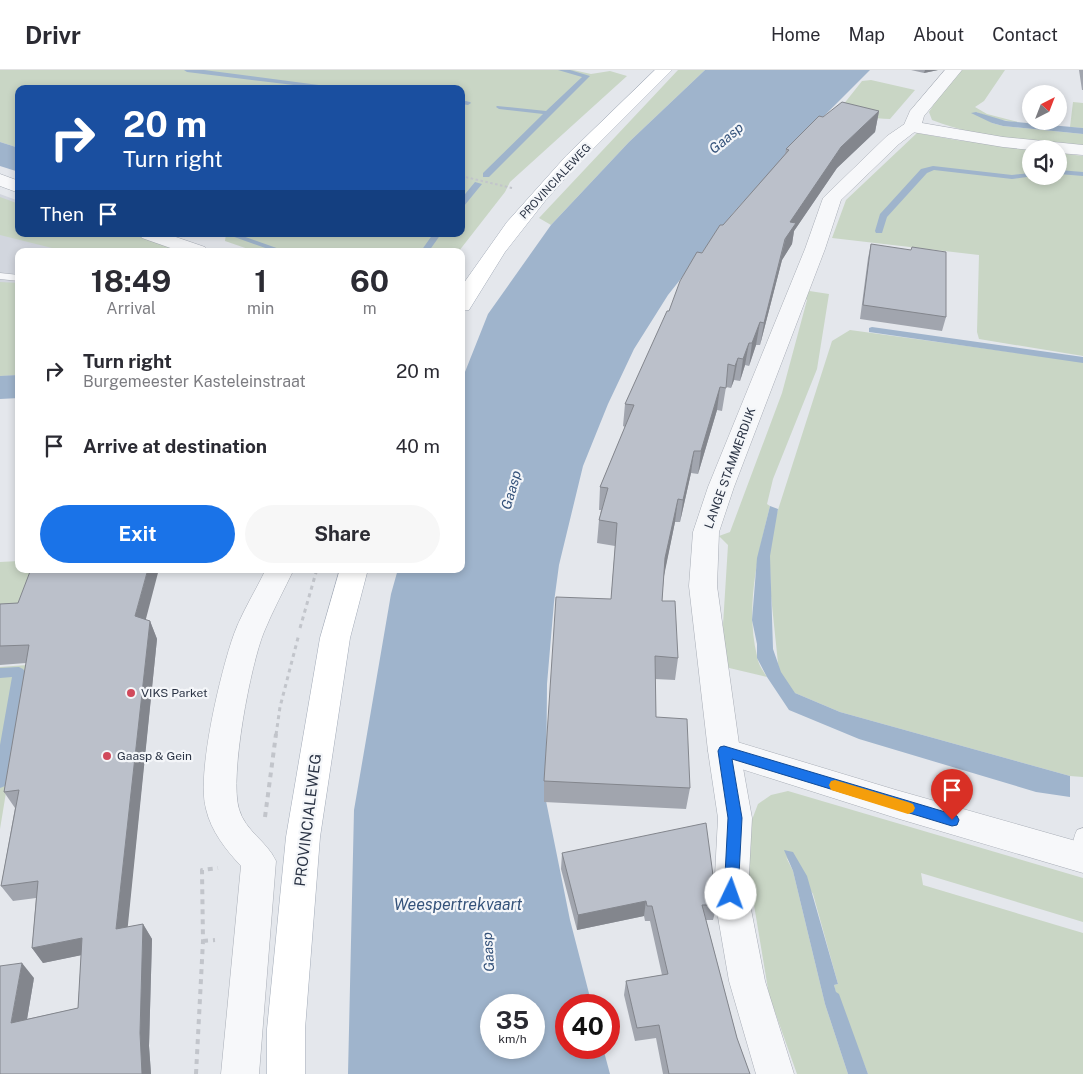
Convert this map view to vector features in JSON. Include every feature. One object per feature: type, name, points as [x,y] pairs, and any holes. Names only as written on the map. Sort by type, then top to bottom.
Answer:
[{"type":"main road","name":"PROVINCIALEWEG","points":[[465,298],[522,215],[664,70]]},
{"type":"main road","name":"PROVINCIALEWEG","points":[[286,1074],[286,1029],[303,837],[335,638],[353,573]]},
{"type":"street","name":"LANGE STAMMERDIJK","points":[[774,1074],[747,981],[731,894],[735,818],[724,751],[703,586],[706,532],[721,487],[815,248],[832,198],[893,140],[912,127],[916,115],[954,70]]},
{"type":"street","points":[[912,127],[1003,142],[1083,150]]},
{"type":"street","points":[[0,180],[15,186]]},
{"type":"street","points":[[158,237],[189,248]]},
{"type":"street","points":[[240,1074],[260,861],[236,838],[222,809],[219,778],[234,687],[241,660],[249,633],[278,573]]},
{"type":"street","points":[[724,751],[896,804],[1083,858]]},
{"type":"lane","points":[[0,276],[15,278]]},
{"type":"lane","points":[[1083,836],[1083,858]]},
{"type":"path","points":[[465,177],[541,194]]},
{"type":"path","points":[[260,861],[280,707],[316,573]]},
{"type":"path","points":[[196,1074],[203,941],[202,870]]},
{"type":"shaded area","points":[[0,194],[15,200],[15,237],[44,237],[134,248],[15,248],[15,389],[0,389]]},
{"type":"green space","points":[[0,70],[573,70],[591,74],[610,71],[627,76],[510,182],[505,192],[461,248],[245,248],[225,241],[226,237],[465,237],[465,85],[15,85],[15,147],[0,142]]},
{"type":"green space","points":[[678,70],[705,70],[629,142],[551,225],[539,218]]},
{"type":"green space","points":[[960,70],[1005,70],[984,101],[975,107],[987,114],[1022,123],[995,119],[976,112],[992,123],[1022,128],[1022,130],[1083,134],[1083,145],[1067,143],[1067,140],[1036,140],[987,135],[932,120],[929,112],[944,88]]},
{"type":"green space","points":[[871,80],[915,90],[890,119],[865,116],[843,105],[862,81]]},
{"type":"green space","points":[[1073,102],[1083,103],[1083,128],[1070,127]]},
{"type":"green space","points":[[917,133],[1022,148],[1022,185],[1067,185],[1067,154],[1083,156],[1083,356],[979,339],[977,332],[979,255],[832,238],[846,200]]},
{"type":"green space","points":[[0,197],[15,203],[15,237],[141,237],[175,248],[52,248],[0,235]]},
{"type":"green space","points":[[0,282],[15,283],[15,375],[0,376]]},
{"type":"green space","points":[[803,290],[829,294],[817,369],[773,479],[767,504],[770,506],[757,562],[752,618],[758,662],[767,677],[725,667],[723,625],[728,545],[719,536],[730,532],[782,393],[807,300],[802,295]]},
{"type":"green space","points":[[850,330],[1083,362],[1083,777],[1070,776],[840,712],[795,693],[781,692],[771,596],[769,538],[832,341]]},
{"type":"green space","points":[[15,561],[15,573],[55,573],[103,584],[0,617],[0,562]]},
{"type":"green space","points":[[27,665],[0,829],[0,667]]},
{"type":"green space","points":[[788,791],[1083,878],[1083,922],[921,873],[923,885],[1083,933],[1083,1074],[868,1074],[836,993],[834,985],[838,984],[813,894],[786,857],[793,871],[825,1004],[848,1074],[797,1074],[769,995],[747,863],[750,825],[758,804],[771,795]]},
{"type":"water","name":"Weespertrekvaart","points":[[705,70],[870,70],[793,147],[734,212],[668,295],[634,349],[608,404],[583,466],[559,565],[554,602],[547,684],[546,801],[570,920],[589,994],[555,994],[555,1059],[606,1059],[610,1074],[348,1074],[354,810],[391,594],[397,573],[465,573],[465,372],[488,314],[551,225],[629,142]]},
{"type":"water","points":[[976,112],[1006,121],[1022,122],[1022,128],[992,123],[971,113]]},
{"type":"water","points":[[1068,127],[1083,128],[1083,134],[1043,130],[1068,130]]},
{"type":"water","points":[[0,142],[15,147],[15,171],[0,166]]},
{"type":"water","points":[[15,375],[15,398],[0,399],[0,376]]},
{"type":"water","points":[[770,506],[778,509],[770,556],[773,649],[781,672],[795,693],[840,712],[1070,776],[1070,797],[1036,792],[859,739],[789,710],[757,658],[757,644],[752,620],[757,558]]},
{"type":"water","points":[[784,850],[793,852],[807,876],[838,984],[834,985],[836,992],[839,994],[868,1074],[848,1074],[825,1004],[793,871]]},
{"type":"building","points":[[842,102],[879,111],[841,147],[790,222],[796,223],[785,239],[764,323],[760,322],[743,359],[738,358],[735,366],[728,364],[726,388],[720,387],[701,451],[694,451],[683,500],[678,499],[665,558],[662,601],[675,601],[678,658],[655,656],[656,717],[687,719],[690,788],[544,781],[556,597],[611,599],[617,523],[599,520],[608,488],[600,487],[634,405],[625,404],[667,311],[669,311],[680,281],[697,252],[702,253],[720,225],[723,225],[789,150],[786,149],[819,116],[823,117]]},
{"type":"building","points":[[871,244],[911,250],[912,247],[946,252],[946,317],[863,305]]},
{"type":"building","points":[[29,573],[147,573],[135,616],[150,621],[116,929],[143,924],[140,1033],[142,1074],[0,1074],[0,966],[22,963],[11,1023],[78,1008],[82,938],[32,948],[38,881],[1,886],[19,790],[4,792],[29,645],[0,646],[0,604],[18,603]]},
{"type":"building","points":[[706,823],[717,905],[702,905],[737,1038],[750,1074],[669,1074],[659,1025],[637,1028],[626,981],[668,974],[652,906],[647,906],[646,901],[578,915],[562,853]]},
{"type":"waterway","points":[[187,70],[313,85]]},
{"type":"waterway","points":[[548,113],[587,76],[561,70]]},
{"type":"waterway","points":[[499,107],[548,113]]},
{"type":"waterway","points":[[486,175],[548,113]]},
{"type":"waterway","points":[[879,231],[883,216],[924,171],[933,168],[1012,177],[1022,176]]},
{"type":"waterway","points":[[1067,173],[1083,174]]},
{"type":"waterway","points":[[465,199],[478,184]]},
{"type":"waterway","points":[[239,237],[272,248]]},
{"type":"waterway","points":[[427,248],[435,237]]},
{"type":"waterway","points":[[872,330],[1083,360]]},
{"type":"waterway","points":[[0,673],[19,672],[0,782]]},
{"type":"slow traffic","points":[[835,785],[908,808]]},
{"type":"place","name":"VIKS Parket","points":[[131,693]]},
{"type":"place","name":"Gaasp & Gein","points":[[107,756]]},
{"type":"route","points":[[731,894],[735,818],[724,751],[952,820]]},
{"type":"water label","name":"Gaasp","points":[[726,138]]},
{"type":"water label","name":"Gaasp","points":[[511,490]]},
{"type":"water label","name":"Gaasp","points":[[488,952]]}]
